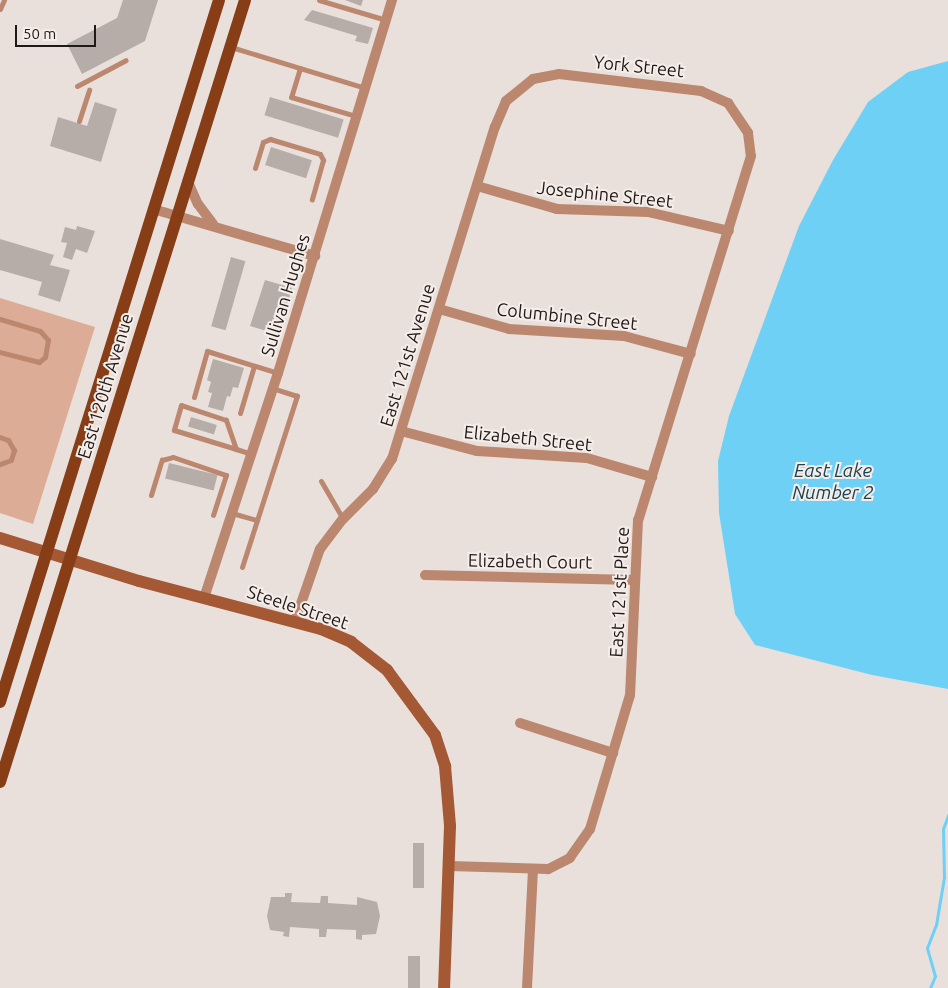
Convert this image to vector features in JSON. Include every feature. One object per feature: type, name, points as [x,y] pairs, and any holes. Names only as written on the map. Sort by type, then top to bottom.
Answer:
[{"type":"main road","name":"East 120th Avenue","points":[[0,702],[218,0]]},
{"type":"main road","name":"East 120th Avenue","points":[[0,782],[245,0]]},
{"type":"street","name":"Sullivan Hughes","points":[[204,598],[315,256],[392,0]]},
{"type":"street","name":"York Street","points":[[523,85],[544,75],[559,74],[701,91],[728,103],[742,120]]},
{"type":"street","name":"East 121st Avenue","points":[[296,621],[315,559],[343,519],[381,480],[401,431],[498,115],[506,101],[523,85]]},
{"type":"street","name":"East 121st Place","points":[[449,866],[533,871],[565,862],[584,840],[630,695],[635,537],[751,156],[748,132],[742,120]]},
{"type":"street","points":[[188,182],[198,204],[213,224]]},
{"type":"street","name":"Josephine Street","points":[[477,186],[558,209],[648,212],[729,231]]},
{"type":"street","points":[[153,208],[193,223],[213,224],[315,256]]},
{"type":"street","name":"Columbine Street","points":[[439,309],[509,329],[624,336],[692,354]]},
{"type":"street","name":"Elizabeth Street","points":[[401,431],[477,451],[587,458],[652,478]]},
{"type":"street","points":[[0,538],[69,559]]},
{"type":"street","name":"Steele Street","points":[[69,559],[204,598],[296,621],[342,638],[368,654],[406,692],[435,735],[445,766],[449,801],[449,866],[444,988]]},
{"type":"street","name":"Elizabeth Court","points":[[425,575],[634,580]]},
{"type":"street","points":[[520,723],[613,753]]},
{"type":"street","points":[[527,988],[533,871]]},
{"type":"lane","points":[[0,9],[4,0]]},
{"type":"lane","points":[[319,0],[386,20]]},
{"type":"lane","points":[[230,46],[364,88]]},
{"type":"lane","points":[[77,86],[126,60]]},
{"type":"lane","points":[[300,68],[291,97],[356,116]]},
{"type":"lane","points":[[79,121],[89,90]]},
{"type":"lane","points":[[255,168],[262,142],[270,139],[320,154],[323,160],[312,198]]},
{"type":"lane","points":[[0,319],[40,331],[48,340],[45,357],[40,362],[0,352]]},
{"type":"lane","points":[[194,397],[207,351],[278,373]]},
{"type":"lane","points":[[240,413],[254,366]]},
{"type":"lane","points":[[242,568],[297,396],[273,388]]},
{"type":"lane","points":[[236,449],[226,420],[181,405],[174,430],[251,454]]},
{"type":"lane","points":[[0,437],[8,440],[14,450],[11,460],[0,464]]},
{"type":"lane","points":[[151,495],[162,460],[173,457],[226,475],[213,515]]},
{"type":"lane","points":[[321,481],[343,519]]},
{"type":"lane","points":[[232,513],[257,520]]},
{"type":"shaded area","points":[[0,298],[95,327],[33,524],[0,513]]},
{"type":"water","name":"East Lake Number 2","points":[[948,61],[948,689],[872,675],[755,645],[735,614],[719,513],[718,461],[729,416],[799,226],[833,160],[868,102],[908,72]]},
{"type":"building","points":[[123,0],[158,0],[145,41],[82,74],[67,44],[117,18]]},
{"type":"building","points":[[345,0],[363,0],[361,6]]},
{"type":"building","points":[[312,10],[373,28],[368,44],[355,41],[357,36],[304,20]]},
{"type":"building","points":[[270,97],[344,120],[338,138],[264,115]]},
{"type":"building","points":[[95,102],[117,109],[101,162],[50,146],[58,117],[87,126]]},
{"type":"building","points":[[271,147],[312,160],[306,178],[265,165]]},
{"type":"building","points":[[77,226],[95,231],[87,253],[76,249],[72,260],[63,257],[67,243],[61,242],[65,227],[76,230]]},
{"type":"building","points":[[0,239],[54,255],[50,265],[70,270],[60,302],[38,295],[42,282],[0,270]]},
{"type":"building","points":[[231,257],[245,261],[226,330],[211,326]]},
{"type":"building","points":[[265,280],[292,288],[285,312],[277,309],[270,332],[250,326]]},
{"type":"building","points":[[213,359],[244,368],[238,388],[233,387],[230,397],[227,396],[223,411],[208,407],[212,393],[208,392],[211,382],[207,380]]},
{"type":"building","points":[[191,417],[217,425],[214,434],[188,427]]},
{"type":"building","points":[[169,463],[218,475],[214,491],[165,479]]},
{"type":"building","points":[[413,843],[424,843],[424,888],[413,888]]},
{"type":"building","points":[[285,893],[292,893],[291,902],[320,903],[321,896],[328,896],[328,903],[357,905],[357,897],[377,902],[380,916],[376,934],[362,935],[362,940],[356,939],[356,930],[327,929],[326,937],[319,937],[319,929],[290,927],[289,937],[283,936],[284,932],[270,930],[267,916],[271,897],[285,897]]},
{"type":"building","points":[[408,956],[420,956],[420,988],[408,988]]},
{"type":"waterway","points":[[930,988],[935,976],[927,948],[936,925],[944,877],[943,829],[948,815]]}]
